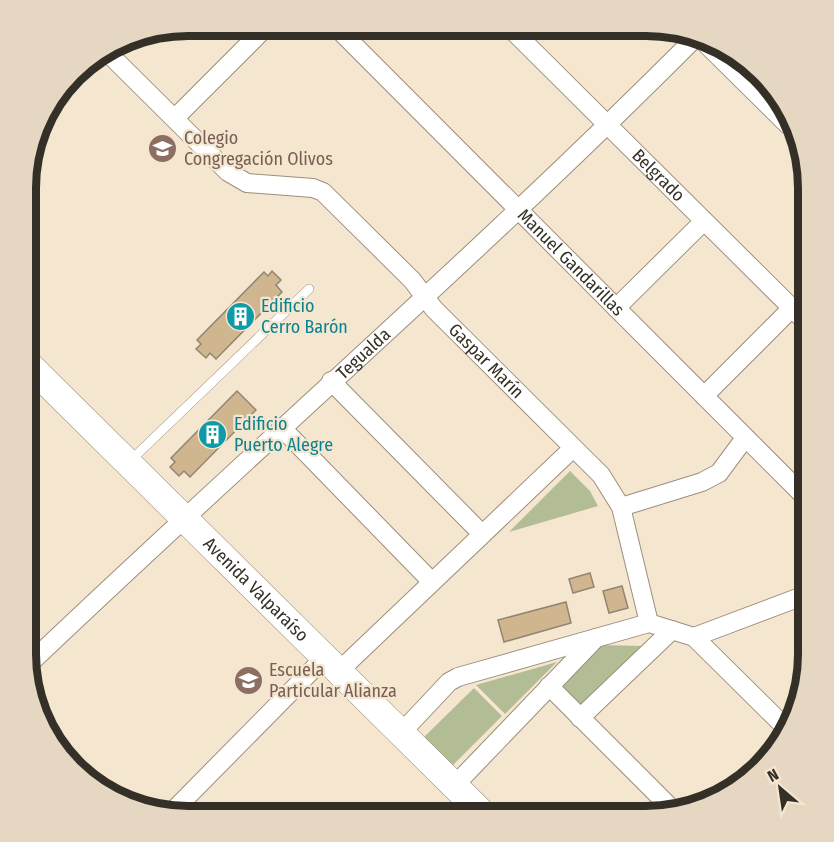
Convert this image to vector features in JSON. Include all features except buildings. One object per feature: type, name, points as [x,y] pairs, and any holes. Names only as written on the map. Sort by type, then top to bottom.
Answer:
[{"type":"main road","name":"Avenida Valparaíso","points":[[36,372],[475,806]]},
{"type":"street","points":[[112,56],[176,118],[257,36]]},
{"type":"street","name":"Manuel Gandarillas","points":[[344,36],[798,490]]},
{"type":"street","name":"Belgrado","points":[[518,36],[798,314]]},
{"type":"street","name":"Tegualda","points":[[36,657],[184,516],[608,126],[690,43]]},
{"type":"street","points":[[715,53],[780,118]]},
{"type":"street","name":"Gaspar Marín","points":[[176,118],[228,172],[239,179],[247,183],[313,188],[323,192],[412,280],[424,296],[572,449],[601,475],[621,507],[649,623]]},
{"type":"street","points":[[616,308],[704,221]]},
{"type":"street","points":[[704,396],[792,308]]},
{"type":"street","points":[[331,381],[482,534]]},
{"type":"street","points":[[281,427],[432,582]]},
{"type":"street","points":[[621,507],[702,482],[719,473],[746,438]]},
{"type":"street","points":[[179,806],[332,664],[432,582],[572,449]]},
{"type":"street","points":[[694,637],[798,598]]},
{"type":"street","points":[[401,733],[449,682],[458,677],[649,623],[694,637],[781,723]]},
{"type":"street","points":[[580,718],[672,630]]},
{"type":"street","points":[[454,786],[597,636]]},
{"type":"street","points":[[549,686],[667,805]]},
{"type":"lane","points":[[129,462],[309,289]]},
{"type":"green space","points":[[570,471],[590,491],[598,506],[509,532]]},
{"type":"green space","points":[[599,645],[646,646],[576,715],[552,691]]},
{"type":"green space","points":[[557,662],[505,714],[476,685]]},
{"type":"green space","points":[[474,688],[502,716],[450,768],[422,739]]},
{"type":"place","name":"Colegio Congregación Olivos","points":[[163,148]]},
{"type":"place","name":"Edificio Cerro Barón","points":[[240,316]]},
{"type":"place","name":"Edificio Puerto Alegre","points":[[213,434]]},
{"type":"place","name":"Escuela Particular Alianza","points":[[248,680]]}]
